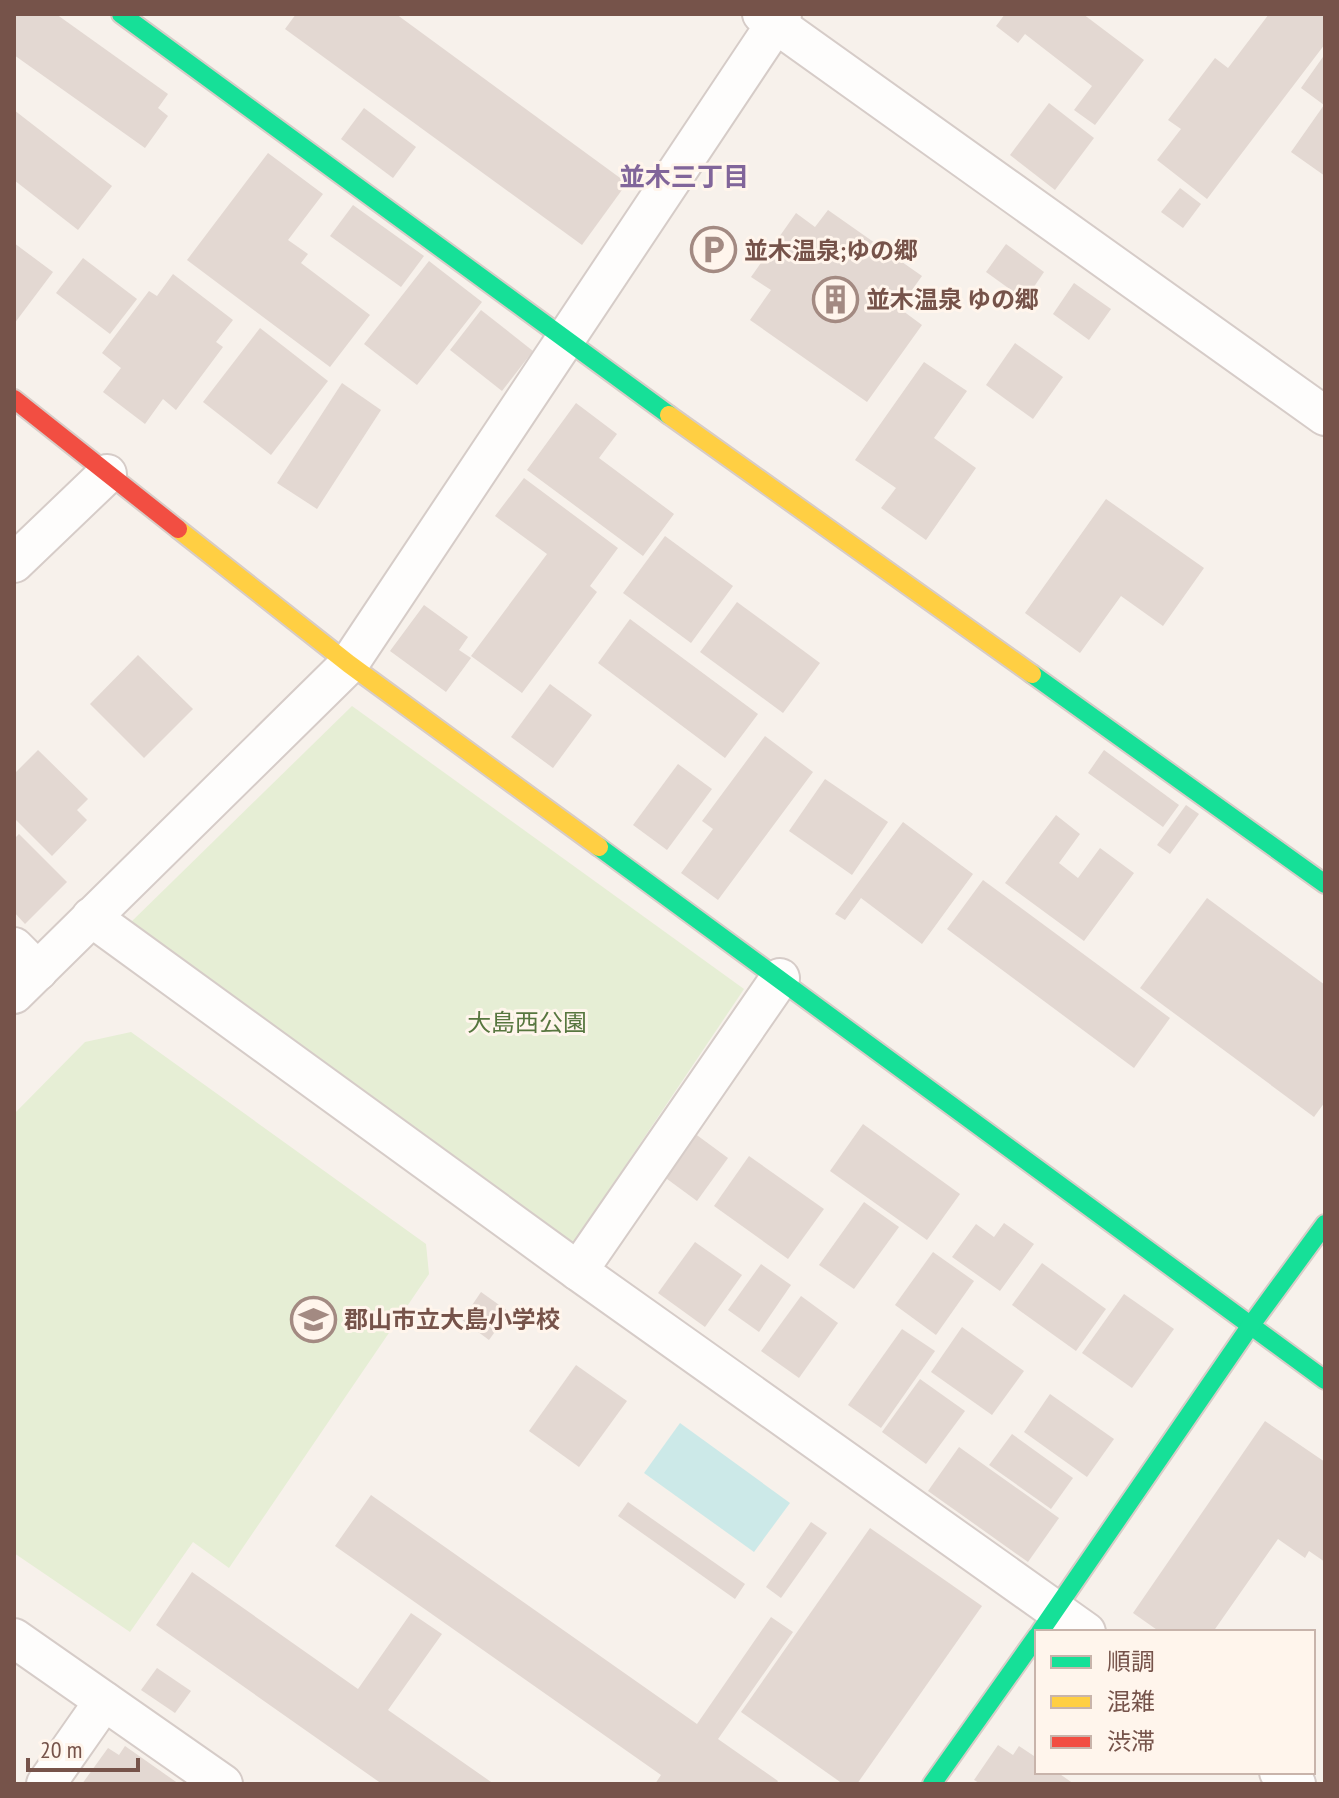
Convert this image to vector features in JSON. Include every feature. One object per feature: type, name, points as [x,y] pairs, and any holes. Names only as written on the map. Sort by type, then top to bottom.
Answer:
[{"type":"street","points":[[121,14],[566,341],[1325,884]]},
{"type":"street","points":[[22,970],[91,917],[349,664],[566,341],[773,17],[1325,416]]},
{"type":"street","points":[[14,399],[349,664],[1325,1380]]},
{"type":"street","points":[[14,563],[107,474]]},
{"type":"street","points":[[91,917],[578,1271],[1044,1626],[1072,1630]]},
{"type":"street","points":[[578,1271],[780,978]]},
{"type":"street","points":[[1044,1626],[1251,1325],[1325,1224]]},
{"type":"street","points":[[14,1638],[223,1784]]},
{"type":"street","points":[[932,1784],[1035,1639]]},
{"type":"street","points":[[46,1784],[104,1701]]},
{"type":"green space","name":"大島西公園","points":[[352,706],[744,989],[572,1245],[129,924]]},
{"type":"green space","points":[[131,1032],[426,1244],[429,1274],[229,1568],[193,1542],[130,1632],[14,1553],[14,1114],[85,1042]]},
{"type":"water","points":[[680,1423],[790,1503],[754,1552],[644,1473]]},
{"type":"building","points":[[14,14],[56,14],[168,94],[158,108],[168,116],[145,148],[14,55]]},
{"type":"building","points":[[296,14],[396,14],[627,183],[582,245],[285,29]]},
{"type":"building","points":[[1005,14],[1083,14],[1144,60],[1095,125],[1074,110],[1092,86],[1025,34],[1018,43],[996,26]]},
{"type":"building","points":[[1269,14],[1325,14],[1325,44],[1207,199],[1157,160],[1181,129],[1168,120],[1215,58],[1228,68]]},
{"type":"building","points":[[1325,54],[1325,176],[1291,152],[1324,105],[1301,88]]},
{"type":"building","points":[[1049,103],[1094,138],[1055,190],[1010,155]]},
{"type":"building","points":[[364,108],[416,147],[393,178],[341,139]]},
{"type":"building","points":[[14,110],[112,186],[78,230],[14,180]]},
{"type":"building","points":[[268,153],[323,194],[288,240],[308,254],[301,263],[370,315],[330,367],[187,260]]},
{"type":"building","points":[[1180,188],[1201,204],[1183,228],[1161,212]]},
{"type":"building","points":[[353,205],[424,256],[401,287],[330,236]]},
{"type":"building","name":"並木温泉 ゆの郷","points":[[828,210],[922,276],[899,308],[922,325],[867,402],[750,320],[771,290],[751,277],[796,213],[815,227]]},
{"type":"building","points":[[14,243],[53,272],[14,324]]},
{"type":"building","points":[[1006,244],[1044,272],[1025,300],[986,272]]},
{"type":"building","points":[[83,258],[137,299],[110,334],[56,293]]},
{"type":"building","points":[[429,261],[482,302],[417,385],[364,344]]},
{"type":"building","points":[[173,274],[233,320],[216,342],[223,347],[176,410],[163,399],[145,424],[103,392],[121,368],[102,353],[149,291],[157,296]]},
{"type":"building","points":[[1074,283],[1111,309],[1089,340],[1053,314]]},
{"type":"building","points":[[481,310],[533,351],[502,391],[450,350]]},
{"type":"building","points":[[260,328],[328,381],[271,455],[203,402]]},
{"type":"building","points":[[1015,343],[1063,377],[1033,419],[986,385]]},
{"type":"building","points":[[924,362],[967,391],[934,438],[976,468],[926,540],[881,508],[896,488],[855,460]]},
{"type":"building","points":[[342,383],[381,410],[317,509],[277,483]]},
{"type":"building","points":[[576,403],[617,434],[599,458],[674,514],[643,556],[527,470]]},
{"type":"building","points":[[524,478],[618,548],[590,586],[597,592],[522,693],[471,656],[547,554],[495,516]]},
{"type":"building","points":[[1106,499],[1204,568],[1163,626],[1121,596],[1080,653],[1025,613]]},
{"type":"building","points":[[665,536],[733,586],[691,643],[623,593]]},
{"type":"building","points":[[737,602],[820,663],[783,713],[700,652]]},
{"type":"building","points":[[424,605],[468,637],[459,650],[471,658],[446,692],[390,651]]},
{"type":"building","points":[[630,619],[758,714],[725,758],[598,663]]},
{"type":"building","points":[[138,655],[193,709],[144,758],[90,704]]},
{"type":"building","points":[[550,684],[592,715],[553,768],[511,737]]},
{"type":"building","points":[[765,736],[813,772],[718,900],[681,873],[713,829],[702,821]]},
{"type":"building","points":[[38,750],[88,799],[77,810],[87,820],[52,856],[14,818],[14,774]]},
{"type":"building","points":[[1104,750],[1179,805],[1163,827],[1088,773]]},
{"type":"building","points":[[678,764],[712,789],[667,850],[633,825]]},
{"type":"building","points":[[825,779],[888,822],[852,875],[789,831]]},
{"type":"building","points":[[1186,805],[1199,814],[1170,854],[1157,845]]},
{"type":"building","points":[[1056,815],[1080,834],[1059,863],[1078,878],[1100,848],[1134,873],[1084,941],[1005,883]]},
{"type":"building","points":[[903,822],[973,874],[922,944],[861,898],[845,920],[835,914]]},
{"type":"building","points":[[19,834],[67,882],[25,924],[14,912],[14,839]]},
{"type":"building","points":[[983,880],[1170,1018],[1134,1068],[947,929]]},
{"type":"building","points":[[1207,898],[1325,985],[1325,1102],[1314,1117],[1140,988]]},
{"type":"building","points":[[863,1124],[960,1194],[927,1240],[830,1171]]},
{"type":"building","points":[[694,1133],[728,1158],[697,1201],[663,1176]]},
{"type":"building","points":[[749,1156],[824,1209],[788,1259],[714,1206]]},
{"type":"building","points":[[864,1202],[899,1227],[854,1289],[819,1265]]},
{"type":"building","points":[[1004,1223],[1034,1244],[1000,1291],[952,1257],[976,1224],[994,1237]]},
{"type":"building","points":[[695,1242],[742,1275],[705,1327],[658,1293]]},
{"type":"building","points":[[933,1252],[974,1281],[936,1335],[895,1305]]},
{"type":"building","points":[[1042,1263],[1106,1309],[1076,1351],[1012,1305]]},
{"type":"building","points":[[761,1264],[791,1285],[759,1332],[728,1310]]},
{"type":"building","points":[[481,1292],[509,1312],[489,1340],[462,1320]]},
{"type":"building","points":[[1124,1294],[1174,1329],[1132,1388],[1082,1353]]},
{"type":"building","points":[[801,1296],[838,1323],[799,1378],[761,1351]]},
{"type":"building","points":[[962,1327],[1024,1371],[992,1415],[931,1372]]},
{"type":"building","points":[[902,1329],[935,1351],[881,1428],[848,1405]]},
{"type":"building","points":[[576,1365],[627,1401],[579,1467],[529,1431]]},
{"type":"building","points":[[920,1379],[965,1411],[926,1464],[882,1432]]},
{"type":"building","points":[[1050,1394],[1114,1439],[1087,1477],[1024,1432]]},
{"type":"building","points":[[1265,1421],[1325,1462],[1325,1562],[1309,1551],[1305,1558],[1278,1539],[1214,1630],[1157,1630],[1133,1613]]},
{"type":"building","points":[[1012,1434],[1073,1478],[1051,1509],[989,1465]]},
{"type":"building","points":[[959,1447],[1059,1518],[1028,1562],[928,1491]]},
{"type":"building","points":[[371,1495],[697,1724],[771,1617],[793,1632],[718,1739],[778,1781],[776,1784],[655,1784],[661,1775],[335,1546]]},
{"type":"building","points":[[628,1502],[745,1584],[735,1599],[618,1516]]},
{"type":"building","points":[[811,1522],[827,1533],[781,1598],[766,1587]]},
{"type":"building","points":[[870,1528],[982,1606],[857,1784],[843,1784],[741,1712]]},
{"type":"building","points":[[192,1572],[358,1689],[411,1613],[442,1634],[388,1710],[494,1784],[382,1784],[156,1625]]},
{"type":"building","points":[[157,1668],[191,1691],[175,1713],[141,1690]]},
{"type":"building","points":[[998,1745],[1013,1755],[1019,1746],[1035,1757],[1035,1774],[1060,1774],[1074,1784],[981,1784],[974,1780]]},
{"type":"building","points":[[125,1746],[179,1784],[82,1784],[108,1748],[119,1755]]},
{"type":"traffic: fast","points":[[121,14],[669,415]]},
{"type":"traffic: fast","points":[[1032,674],[1325,884]]},
{"type":"traffic: fast","points":[[599,847],[1325,1380]]},
{"type":"traffic: fast","points":[[1041,1630],[1251,1325],[1325,1224]]},
{"type":"traffic: fast","points":[[932,1784],[1035,1639]]},
{"type":"traffic: slow","points":[[669,415],[1032,674]]},
{"type":"traffic: slow","points":[[178,529],[349,664],[599,847]]},
{"type":"traffic: jam","points":[[14,399],[178,529]]},
{"type":"place","name":"並木温泉;ゆの郷","points":[[713,250]]},
{"type":"place","name":"並木温泉 ゆの郷","points":[[835,299]]},
{"type":"place","name":"郡山市立大島小学校","points":[[313,1319]]},
{"type":"district","name":"並木三丁目","points":[[684,176]]}]
